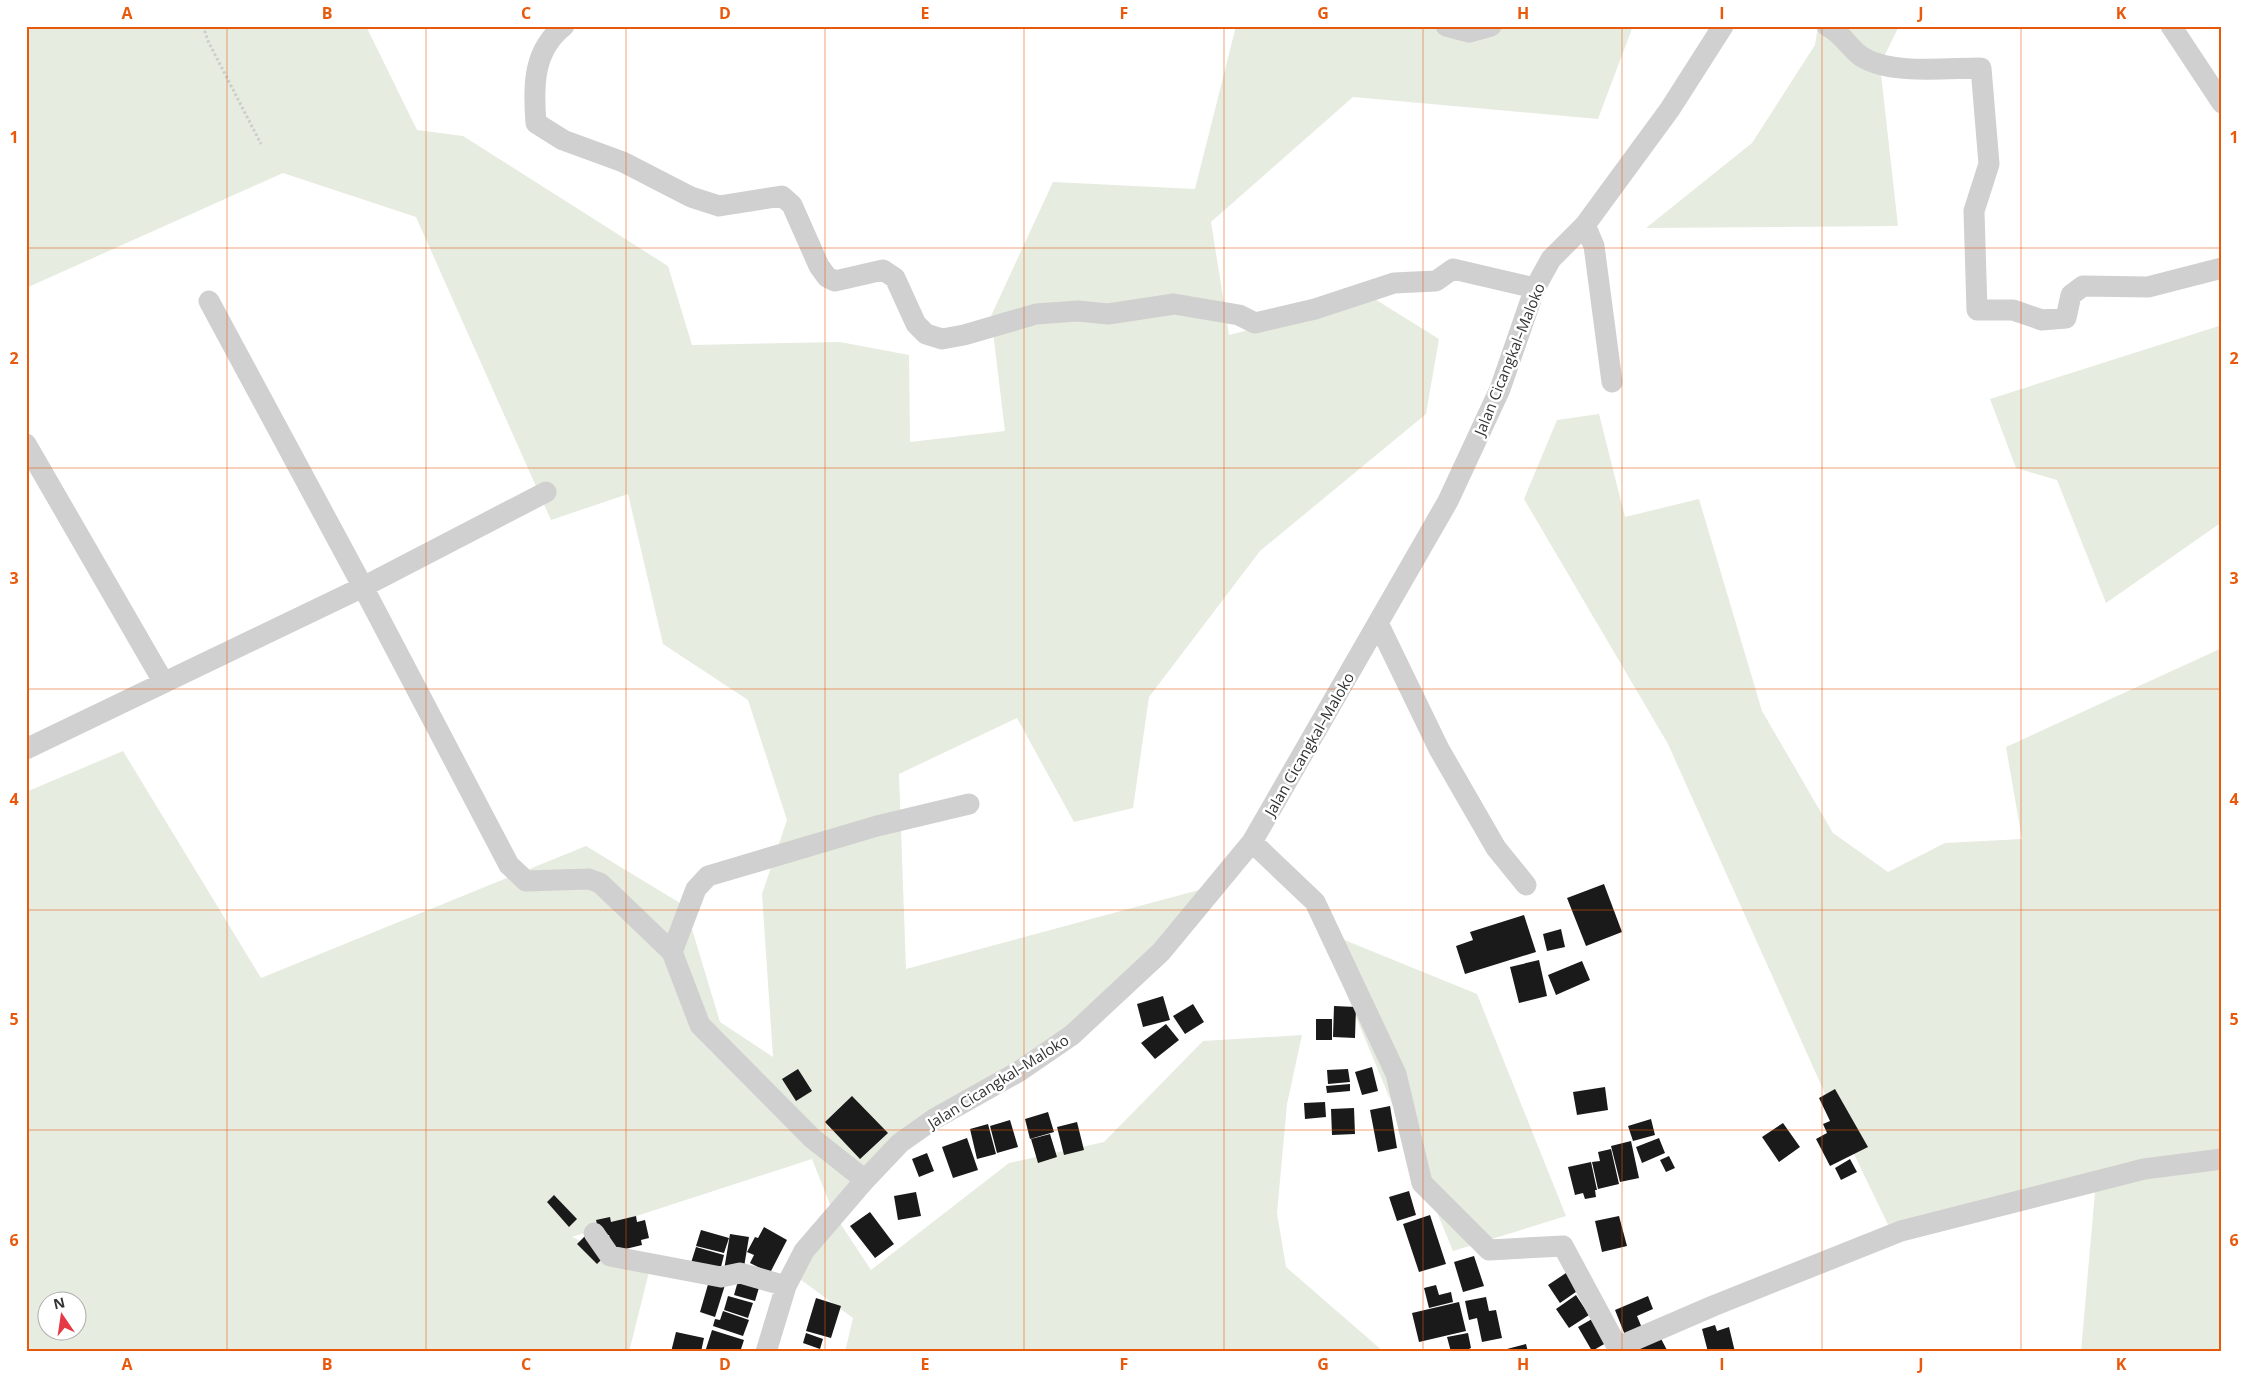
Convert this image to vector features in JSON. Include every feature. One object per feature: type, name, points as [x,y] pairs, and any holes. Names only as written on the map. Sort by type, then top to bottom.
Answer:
[{"type":"street","points":[[564,26],[552,35],[542,52],[534,97],[536,123],[563,140],[623,162],[691,197],[719,206],[782,196],[792,205],[819,266],[827,277],[835,281],[883,270],[895,278],[916,324],[926,334],[942,339],[964,336],[1036,314],[1078,311],[1108,314],[1174,304],[1238,315],[1255,323],[1315,308],[1394,283],[1436,281],[1453,268],[1535,288]]},
{"type":"street","points":[[1446,26],[1469,32],[1491,26]]},
{"type":"street","points":[[1827,26],[1834,30],[1862,56],[1892,68],[1981,68],[1989,164],[1974,211],[1977,310],[2013,310],[2042,320],[2066,318],[2071,295],[2083,286],[2148,287],[2222,268]]},
{"type":"street","points":[[2171,26],[2222,103]]},
{"type":"street","name":"Jalan Cicangkal–Maloko","points":[[766,1352],[786,1286],[804,1252],[865,1180],[900,1143],[934,1119],[1018,1072],[1072,1035],[1161,952],[1252,842],[1448,501],[1500,389],[1535,288],[1551,259],[1585,226],[1670,109],[1724,27]]},
{"type":"street","points":[[1585,226],[1594,246],[1612,382]]},
{"type":"street","points":[[209,301],[363,587],[509,865],[526,881],[589,879],[600,883],[672,952],[700,1025],[812,1138],[865,1180]]},
{"type":"street","points":[[26,444],[164,682]]},
{"type":"street","points":[[26,748],[363,587],[546,492]]},
{"type":"street","points":[[1378,623],[1444,757],[1496,848],[1526,885]]},
{"type":"street","points":[[672,952],[696,889],[708,876],[877,826],[969,804]]},
{"type":"street","points":[[1252,842],[1315,902],[1396,1074],[1422,1183],[1489,1250],[1563,1246],[1619,1349],[1713,1306],[1901,1231],[2144,1169],[2222,1159]]},
{"type":"street","points":[[594,1234],[610,1256],[721,1277],[740,1273],[786,1286]]},
{"type":"path","points":[[203,26],[208,40],[261,144]]},
{"type":"shaded area","points":[[26,26],[366,26],[417,130],[463,136],[668,266],[692,345],[840,342],[909,355],[910,442],[1005,431],[991,316],[1053,182],[1195,189],[1236,26],[1633,26],[1598,119],[1353,97],[1211,222],[1229,335],[1373,298],[1439,339],[1426,414],[1260,551],[1149,697],[1133,808],[1074,822],[1017,718],[899,774],[906,969],[1210,887],[1072,1032],[924,1118],[836,1217],[871,1270],[1009,1163],[1104,1142],[1203,1041],[1302,1035],[1287,1104],[1277,1213],[1286,1267],[1384,1352],[845,1352],[853,1318],[793,1274],[835,1217],[812,1159],[572,1237],[649,1272],[629,1352],[26,1352],[26,792],[123,751],[261,978],[586,846],[685,906],[720,1022],[773,1057],[762,894],[787,820],[748,700],[663,644],[628,494],[551,520],[416,217],[283,173],[26,288]]},
{"type":"shaded area","points":[[1818,26],[1899,26],[1880,65],[1898,226],[1646,228],[1752,143],[1815,45]]},
{"type":"shaded area","points":[[2222,325],[2222,522],[2106,603],[2057,480],[2016,468],[1990,399]]},
{"type":"shaded area","points":[[1599,414],[1625,517],[1699,499],[1762,711],[1833,833],[1888,872],[1945,843],[2022,839],[2006,747],[2222,648],[2222,1352],[2081,1352],[2096,1180],[1893,1235],[1827,1098],[1668,744],[1524,499],[1557,420]]},
{"type":"shaded area","points":[[1320,930],[1477,994],[1566,1216],[1453,1251]]},
{"type":"building","points":[[1604,884],[1622,932],[1586,946],[1567,898]]},
{"type":"building","points":[[1524,915],[1536,952],[1465,974],[1456,946],[1473,940],[1470,932]]},
{"type":"building","points":[[1561,929],[1565,947],[1547,951],[1543,934]]},
{"type":"building","points":[[1539,960],[1547,996],[1519,1003],[1510,967]]},
{"type":"building","points":[[1582,961],[1590,980],[1556,995],[1548,975]]},
{"type":"building","points":[[1163,996],[1170,1020],[1143,1027],[1137,1004]]},
{"type":"building","points":[[1193,1004],[1204,1022],[1185,1034],[1173,1016]]},
{"type":"building","points":[[1334,1006],[1356,1007],[1355,1038],[1333,1037]]},
{"type":"building","points":[[1316,1019],[1332,1019],[1332,1040],[1316,1040]]},
{"type":"building","points":[[1166,1024],[1179,1040],[1155,1059],[1141,1043]]},
{"type":"building","points":[[1372,1067],[1378,1091],[1362,1095],[1355,1072]]},
{"type":"building","points":[[798,1069],[812,1091],[796,1101],[782,1079]]},
{"type":"building","points":[[1348,1069],[1350,1082],[1328,1084],[1327,1070]]},
{"type":"building","points":[[1350,1084],[1350,1091],[1327,1093],[1326,1086]]},
{"type":"building","points":[[1605,1087],[1608,1110],[1577,1115],[1573,1092]]},
{"type":"building","points":[[1835,1089],[1868,1147],[1830,1166],[1816,1139],[1827,1133],[1823,1124],[1830,1121],[1819,1098]]},
{"type":"building","points":[[852,1096],[888,1133],[860,1159],[825,1122]]},
{"type":"building","points":[[1325,1102],[1326,1117],[1305,1119],[1304,1103]]},
{"type":"building","points":[[1390,1106],[1397,1148],[1378,1152],[1370,1110]]},
{"type":"building","points":[[1354,1108],[1355,1134],[1332,1135],[1331,1109]]},
{"type":"building","points":[[1048,1112],[1054,1132],[1030,1139],[1025,1119]]},
{"type":"building","points":[[1651,1119],[1655,1135],[1633,1141],[1628,1126]]},
{"type":"building","points":[[1010,1120],[1018,1147],[997,1153],[990,1126]]},
{"type":"building","points":[[1077,1122],[1084,1150],[1064,1155],[1057,1127]]},
{"type":"building","points":[[1783,1123],[1800,1147],[1779,1162],[1762,1137]]},
{"type":"building","points":[[988,1124],[996,1154],[977,1159],[970,1129]]},
{"type":"building","points":[[1050,1134],[1057,1157],[1038,1163],[1031,1139]]},
{"type":"building","points":[[967,1138],[978,1170],[953,1178],[942,1147]]},
{"type":"building","points":[[1659,1138],[1665,1153],[1642,1163],[1636,1147]]},
{"type":"building","points":[[1631,1141],[1639,1178],[1620,1182],[1611,1146]]},
{"type":"building","points":[[1611,1149],[1619,1184],[1598,1189],[1592,1162],[1600,1161],[1598,1152]]},
{"type":"building","points":[[927,1153],[934,1171],[919,1177],[912,1159]]},
{"type":"building","points":[[1669,1156],[1675,1168],[1666,1172],[1660,1160]]},
{"type":"building","points":[[1850,1159],[1857,1172],[1841,1180],[1835,1168]]},
{"type":"building","points":[[1591,1162],[1597,1190],[1595,1190],[1596,1197],[1585,1199],[1583,1193],[1575,1195],[1568,1167]]},
{"type":"building","points":[[1409,1191],[1416,1215],[1397,1221],[1389,1197]]},
{"type":"building","points":[[916,1192],[921,1216],[898,1220],[894,1196]]},
{"type":"building","points":[[554,1195],[577,1219],[569,1227],[547,1202]]},
{"type":"building","points":[[870,1212],[894,1244],[875,1258],[850,1226]]},
{"type":"building","points":[[1430,1215],[1446,1264],[1419,1272],[1403,1224]]},
{"type":"building","points":[[636,1216],[637,1222],[645,1220],[649,1238],[641,1240],[642,1245],[613,1252],[609,1235],[600,1237],[596,1220],[610,1217],[611,1222]]},
{"type":"building","points":[[1619,1216],[1627,1246],[1602,1252],[1595,1221]]},
{"type":"building","points":[[764,1227],[787,1240],[770,1273],[750,1263],[754,1255],[747,1252],[755,1237],[758,1238]]},
{"type":"building","points":[[701,1230],[729,1238],[724,1253],[696,1246]]},
{"type":"building","points":[[730,1234],[749,1237],[743,1273],[724,1270]]},
{"type":"building","points":[[586,1235],[606,1255],[597,1264],[577,1244]]},
{"type":"building","points":[[696,1247],[724,1255],[720,1271],[691,1263]]},
{"type":"building","points":[[1474,1256],[1484,1286],[1463,1292],[1454,1262]]},
{"type":"building","points":[[1572,1269],[1583,1287],[1560,1303],[1548,1285]]},
{"type":"building","points":[[740,1274],[761,1281],[755,1301],[734,1295]]},
{"type":"building","points":[[709,1281],[725,1285],[715,1317],[700,1312]]},
{"type":"building","points":[[1436,1285],[1439,1295],[1451,1292],[1453,1302],[1429,1308],[1424,1288]]},
{"type":"building","points":[[1576,1295],[1589,1315],[1569,1328],[1556,1309]]},
{"type":"building","points":[[728,1296],[753,1303],[748,1318],[724,1310]]},
{"type":"building","points":[[1648,1296],[1653,1309],[1637,1316],[1642,1328],[1625,1335],[1615,1310]]},
{"type":"building","points":[[1486,1297],[1489,1311],[1496,1310],[1502,1338],[1482,1342],[1477,1318],[1469,1320],[1465,1301]]},
{"type":"building","points":[[816,1298],[841,1306],[831,1338],[806,1331]]},
{"type":"building","points":[[1459,1302],[1466,1331],[1419,1342],[1412,1313]]},
{"type":"building","points":[[723,1311],[749,1320],[743,1336],[713,1326],[715,1319],[720,1320]]},
{"type":"building","points":[[1599,1315],[1613,1339],[1592,1351],[1578,1327]]},
{"type":"building","points":[[1715,1325],[1717,1331],[1729,1327],[1735,1352],[1708,1352],[1702,1329]]},
{"type":"building","points":[[712,1330],[744,1340],[740,1352],[722,1350],[722,1352],[705,1352]]},
{"type":"building","points":[[676,1332],[704,1338],[701,1352],[671,1352]]},
{"type":"building","points":[[806,1333],[823,1339],[820,1349],[803,1343]]},
{"type":"building","points":[[1468,1333],[1471,1348],[1462,1352],[1451,1352],[1447,1337]]},
{"type":"building","points":[[1658,1333],[1668,1352],[1636,1352],[1633,1346]]},
{"type":"building","points":[[1526,1344],[1528,1352],[1507,1352],[1507,1349]]}]
